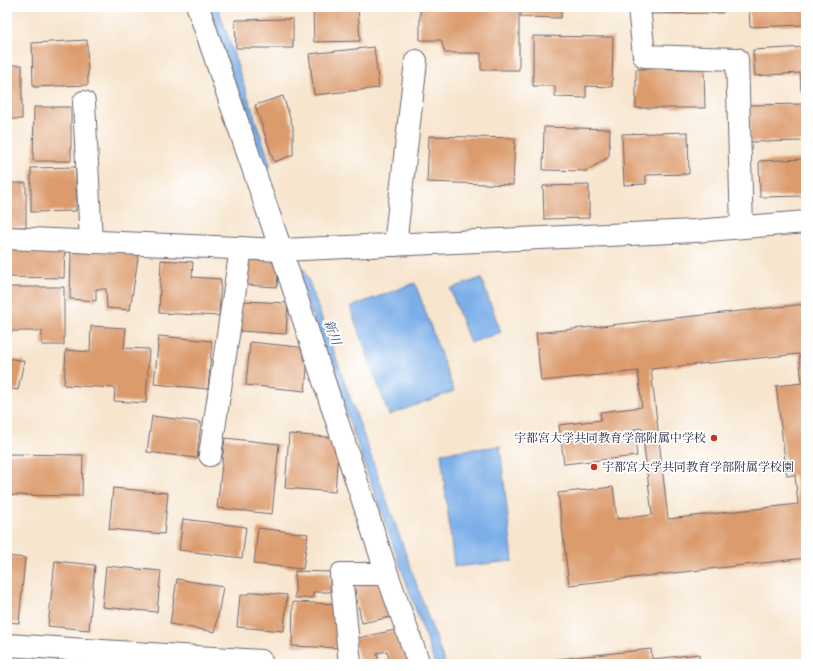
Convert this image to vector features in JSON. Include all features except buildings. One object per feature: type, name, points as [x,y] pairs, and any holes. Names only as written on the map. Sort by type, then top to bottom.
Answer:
[{"type":"street","points":[[198,7],[281,250],[387,574],[419,664]]},
{"type":"street","points":[[639,7],[644,56],[737,59],[742,227]]},
{"type":"street","points":[[395,245],[416,61]]},
{"type":"street","points":[[84,102],[91,242]]},
{"type":"street","points":[[7,238],[281,250],[695,231],[806,222]]},
{"type":"street","points":[[210,455],[241,248]]},
{"type":"street","points":[[350,664],[341,574],[387,574]]},
{"type":"street","points":[[7,645],[261,661]]},
{"type":"water","points":[[209,7],[218,7],[271,166],[264,169]]},
{"type":"water","points":[[304,268],[445,664],[435,664],[296,271]]},
{"type":"water","points":[[481,278],[501,332],[470,343],[450,289]]},
{"type":"water","points":[[415,283],[454,391],[389,415],[350,307]]},
{"type":"water","points":[[500,446],[513,561],[454,567],[441,453]]},
{"type":"place","name":"宇都宮大学共同教育学部附属中学校","points":[[714,438]]},
{"type":"place","name":"宇都宮大学共同教育学部附属学校園","points":[[594,467]]},
{"type":"water label","name":"新川","points":[[333,332]]}]
